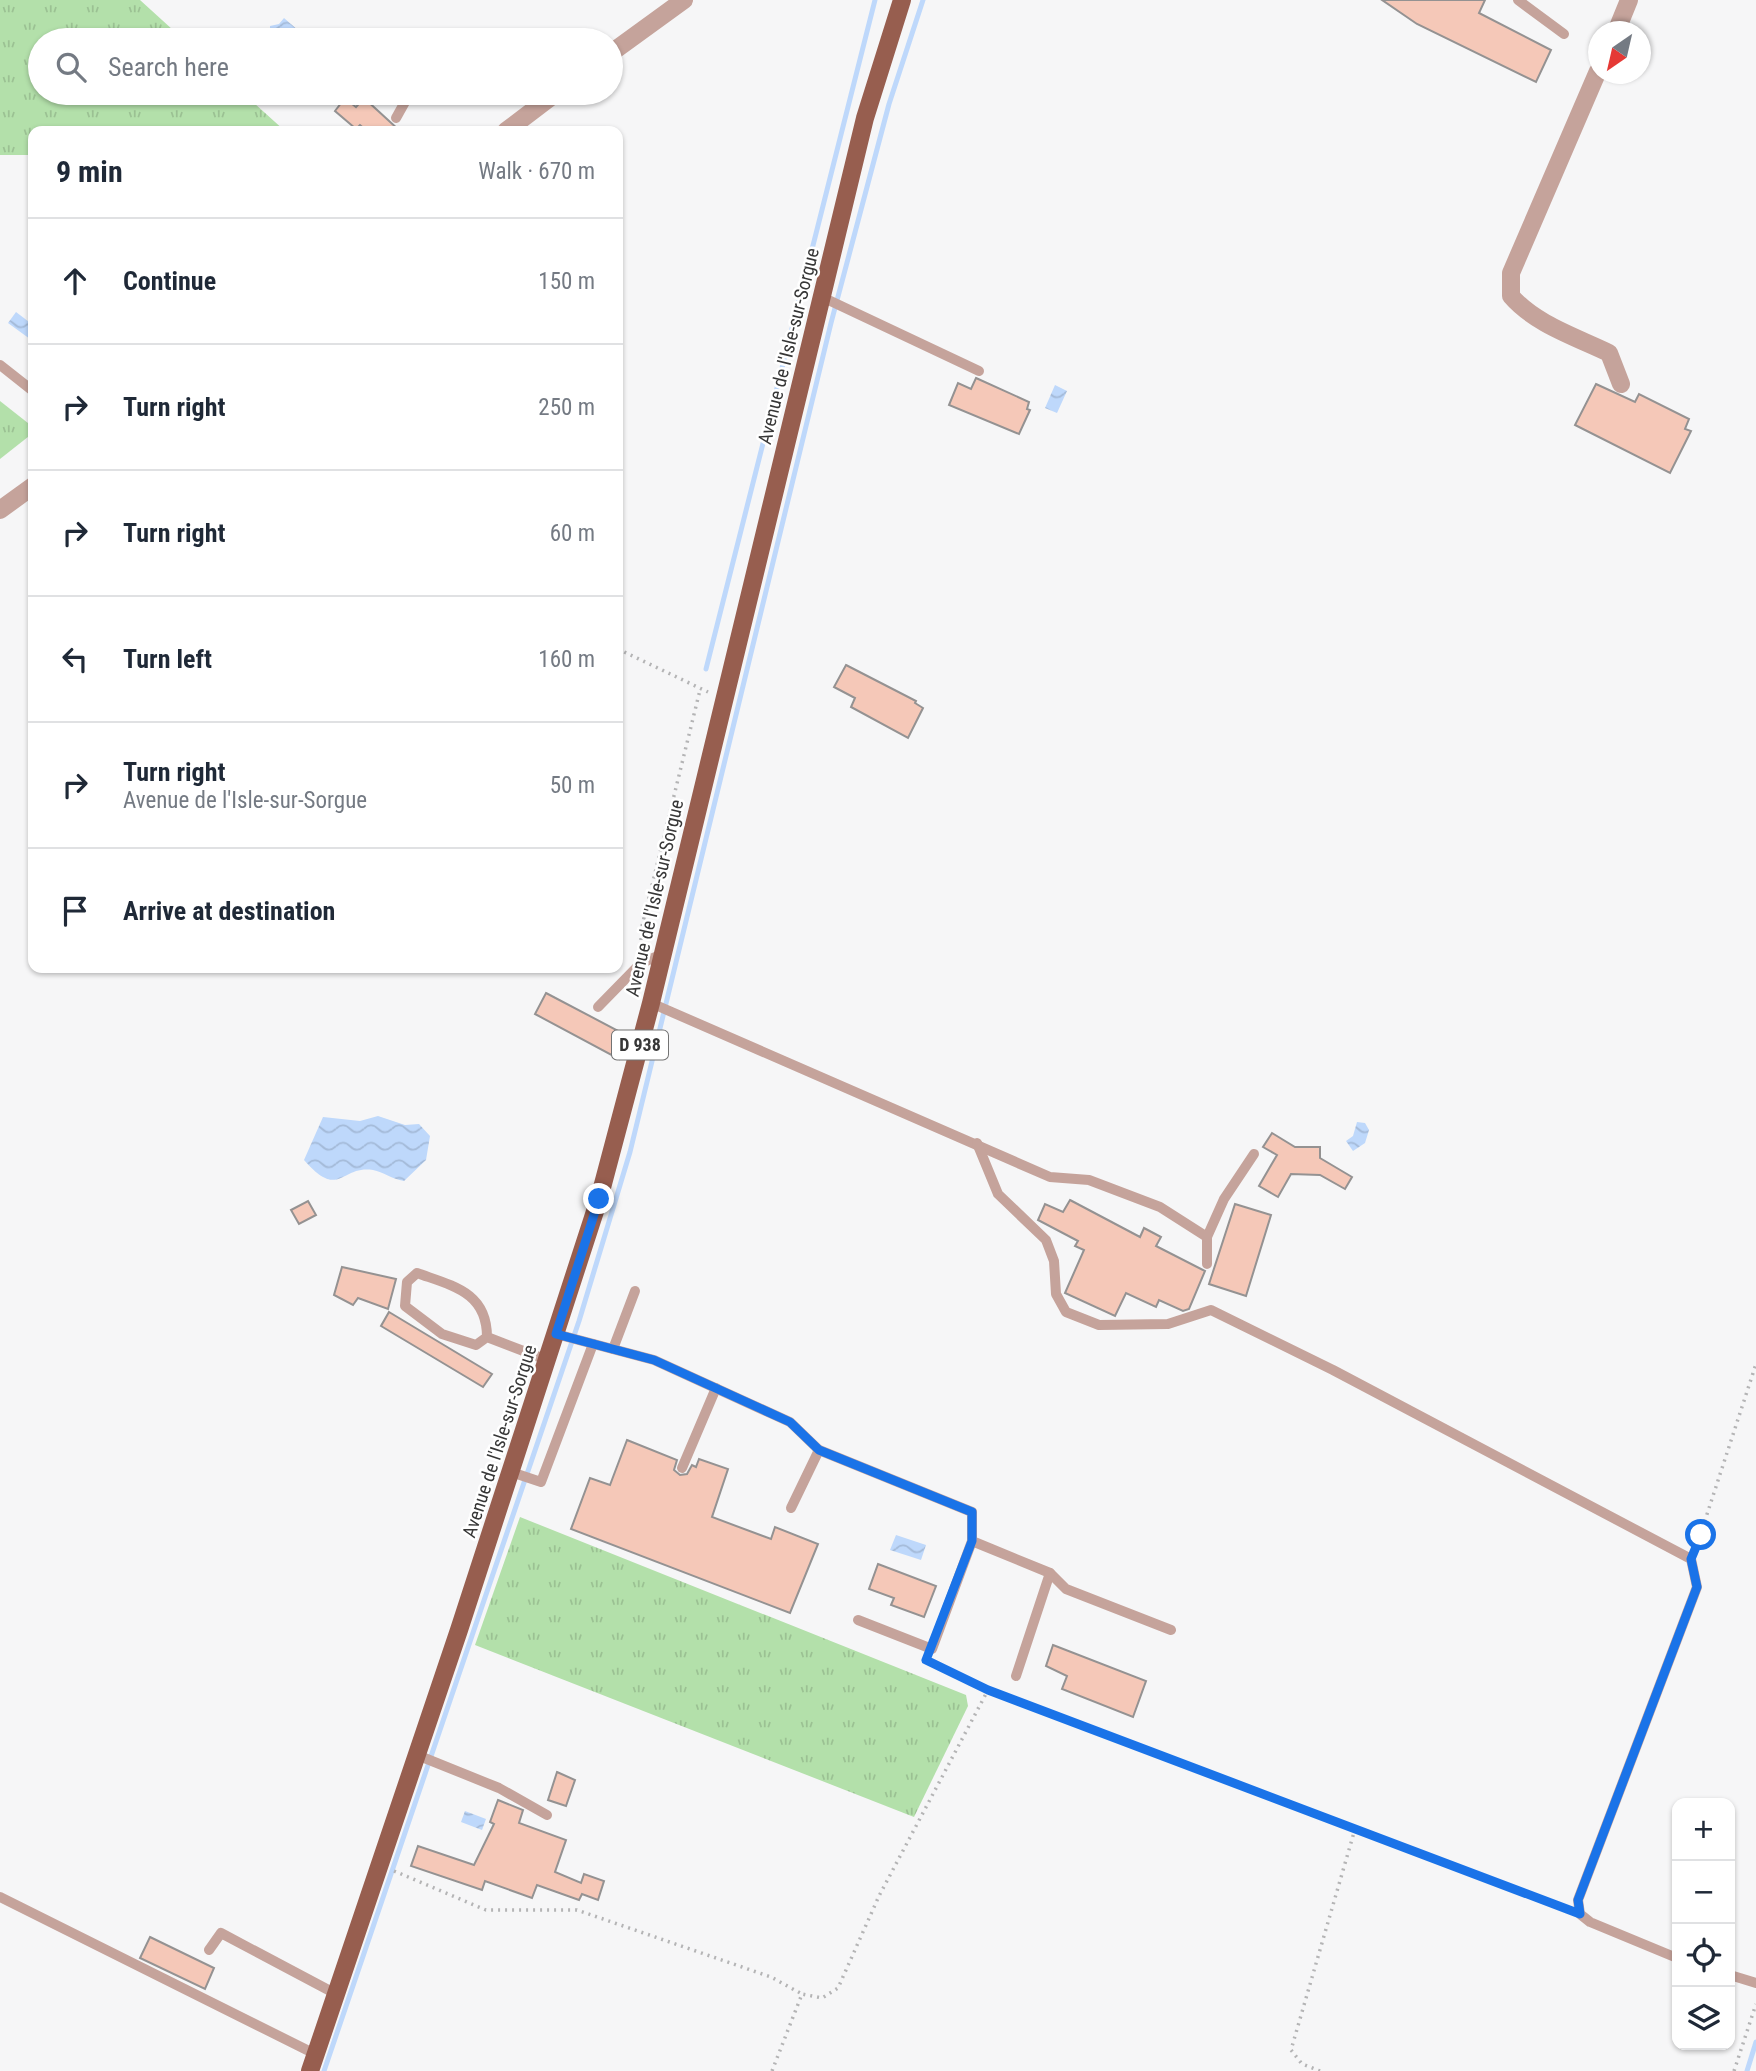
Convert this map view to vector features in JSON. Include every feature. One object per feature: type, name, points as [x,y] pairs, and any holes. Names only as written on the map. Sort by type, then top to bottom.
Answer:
[{"type":"main road","name":"Avenue de l'Isle-sur-Sorgue","points":[[313,2062],[511,1472],[599,1199],[651,1003],[874,85],[902,0]]},
{"type":"street","points":[[623,44],[684,0]]},
{"type":"street","points":[[1620,21],[1629,0]]},
{"type":"street","points":[[1592,84],[1511,273],[1511,296],[1522,309],[1540,320],[1609,353],[1621,384]]},
{"type":"street","points":[[512,126],[538,105]]},
{"type":"street","points":[[0,510],[28,490]]},
{"type":"lane","points":[[1518,0],[1564,34]]},
{"type":"lane","points":[[396,118],[403,105]]},
{"type":"lane","points":[[822,297],[979,372]]},
{"type":"lane","points":[[0,365],[28,387]]},
{"type":"lane","points":[[598,1007],[641,963],[663,954]]},
{"type":"lane","points":[[651,1003],[1050,1177],[1089,1180],[1160,1207],[1207,1237]]},
{"type":"lane","points":[[977,1143],[998,1194],[1046,1240],[1054,1261],[1056,1294],[1066,1312],[1099,1325],[1168,1324],[1211,1310],[1333,1370],[1691,1559],[1697,1587],[1578,1900],[1580,1914],[1590,1922],[1672,1956]]},
{"type":"lane","points":[[1207,1264],[1207,1237],[1224,1199],[1254,1154]]},
{"type":"lane","points":[[417,1273],[458,1288],[478,1303],[487,1320],[487,1337],[476,1345],[442,1334],[405,1306],[407,1282],[417,1273]]},
{"type":"lane","points":[[613,1349],[635,1291]]},
{"type":"lane","points":[[556,1334],[654,1360],[790,1422],[819,1450],[972,1512],[972,1541],[932,1649],[858,1620]]},
{"type":"lane","points":[[487,1337],[547,1360]]},
{"type":"lane","points":[[511,1472],[541,1482],[593,1344]]},
{"type":"lane","points":[[682,1468],[716,1388]]},
{"type":"lane","points":[[791,1508],[819,1450]]},
{"type":"lane","points":[[972,1541],[1050,1573],[1066,1589],[1171,1630]]},
{"type":"lane","points":[[1016,1676],[1050,1573]]},
{"type":"lane","points":[[417,1755],[499,1788],[547,1815]]},
{"type":"lane","points":[[0,1897],[313,2062]]},
{"type":"lane","points":[[209,1950],[221,1933],[336,1994]]},
{"type":"lane","points":[[1735,1977],[1756,1983]]},
{"type":"path","points":[[623,652],[700,690],[723,698]]},
{"type":"path","points":[[641,963],[641,930],[700,690]]},
{"type":"path","points":[[1691,1559],[1756,1364]]},
{"type":"path","points":[[932,1649],[926,1660],[988,1690],[1580,1914]]},
{"type":"path","points":[[380,1865],[486,1910],[577,1910],[771,1977],[802,1994],[822,1998],[838,1988],[879,1896],[988,1690]]},
{"type":"path","points":[[1320,2071],[1302,2064],[1291,2050],[1355,1829]]},
{"type":"path","points":[[772,2071],[802,1994]]},
{"type":"path","points":[[1734,2071],[1756,2004]]},
{"type":"green space","points":[[0,0],[140,0],[171,28],[28,28],[28,105],[256,105],[279,126],[28,126],[28,155],[0,155]]},
{"type":"green space","points":[[0,401],[28,423],[28,437],[0,459]]},
{"type":"green space","points":[[520,1517],[966,1695],[968,1706],[914,1817],[475,1645]]},
{"type":"water","points":[[284,18],[296,28],[270,28]]},
{"type":"water","points":[[16,312],[28,321],[28,338],[8,323]]},
{"type":"water","points":[[1055,385],[1067,391],[1057,413],[1045,408]]},
{"type":"water","points":[[378,1116],[405,1125],[419,1124],[430,1136],[426,1160],[404,1181],[373,1170],[353,1172],[333,1180],[316,1172],[304,1160],[323,1117],[360,1121]]},
{"type":"water","points":[[1357,1122],[1365,1123],[1369,1130],[1365,1143],[1353,1151],[1346,1141],[1353,1136]]},
{"type":"water","points":[[896,1535],[926,1545],[921,1560],[890,1550]]},
{"type":"water","points":[[465,1811],[486,1819],[482,1830],[461,1822]]},
{"type":"building","points":[[1382,0],[1485,0],[1479,13],[1551,50],[1536,82],[1417,24]]},
{"type":"building","points":[[340,105],[372,105],[395,126],[352,126],[335,111]]},
{"type":"building","points":[[976,378],[1029,402],[1027,409],[1030,410],[1019,434],[949,405],[958,383],[971,389]]},
{"type":"building","points":[[1596,384],[1635,402],[1639,394],[1689,419],[1685,429],[1691,431],[1670,473],[1575,425]]},
{"type":"building","points":[[846,665],[916,701],[915,703],[923,708],[908,738],[851,707],[855,698],[834,687]]},
{"type":"building","points":[[546,993],[624,1034],[619,1059],[535,1014]]},
{"type":"building","points":[[1272,1133],[1295,1147],[1320,1147],[1320,1158],[1352,1177],[1345,1189],[1320,1175],[1291,1174],[1278,1197],[1259,1186],[1277,1155],[1263,1147]]},
{"type":"building","points":[[1070,1200],[1140,1237],[1144,1228],[1161,1237],[1156,1246],[1205,1271],[1189,1309],[1183,1311],[1159,1300],[1156,1307],[1126,1293],[1115,1316],[1065,1293],[1084,1250],[1075,1246],[1078,1241],[1038,1220],[1045,1204],[1063,1212]]},
{"type":"building","points":[[308,1201],[316,1215],[299,1224],[291,1210]]},
{"type":"building","points":[[1235,1204],[1271,1215],[1246,1296],[1209,1284]]},
{"type":"building","points":[[342,1267],[396,1279],[388,1309],[358,1298],[353,1305],[334,1295]]},
{"type":"building","points":[[389,1312],[492,1374],[483,1387],[381,1326]]},
{"type":"building","points":[[627,1440],[677,1460],[674,1470],[680,1475],[687,1474],[692,1465],[696,1467],[699,1459],[728,1469],[712,1517],[771,1539],[775,1527],[818,1544],[790,1613],[571,1529],[590,1478],[610,1485]]},
{"type":"building","points":[[878,1564],[936,1586],[924,1617],[891,1605],[894,1598],[869,1589]]},
{"type":"building","points":[[1053,1645],[1146,1681],[1133,1717],[1062,1689],[1067,1676],[1046,1666]]},
{"type":"building","points":[[557,1772],[575,1780],[566,1806],[548,1800]]},
{"type":"building","points":[[498,1800],[523,1810],[519,1823],[566,1840],[555,1872],[581,1883],[584,1874],[604,1881],[598,1900],[582,1894],[579,1900],[537,1885],[532,1898],[485,1881],[482,1890],[411,1866],[418,1846],[474,1865],[494,1824],[490,1822]]},
{"type":"building","points":[[150,1937],[214,1968],[205,1989],[140,1958]]},
{"type":"waterway","points":[[706,669],[875,0]]},
{"type":"waterway","points":[[324,2071],[579,1321],[630,1152],[831,323],[889,104],[923,0]]},
{"type":"waterway","points":[[1747,2071],[1756,2042]]},
{"type":"route","points":[[599,1199],[556,1334],[654,1360],[790,1422],[819,1450],[972,1512],[972,1541],[926,1660],[988,1690],[1580,1914],[1578,1900],[1660,1678],[1697,1587],[1691,1559],[1701,1535]]}]
